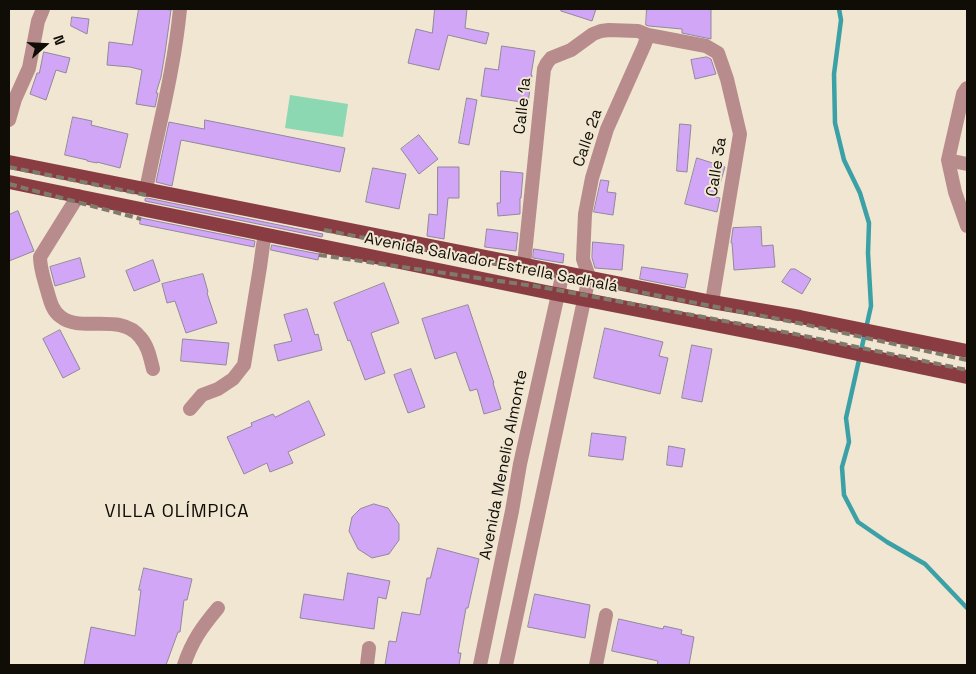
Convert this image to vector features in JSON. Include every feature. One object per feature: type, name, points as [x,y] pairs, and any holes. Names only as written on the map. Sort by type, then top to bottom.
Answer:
[{"type":"main road","name":"Avenida Salvador Estrella Sadhalá","points":[[9,162],[712,302],[800,316],[967,351]]},
{"type":"main road","name":"Avenida Salvador Estrella Sadhalá","points":[[9,182],[967,377]]},
{"type":"street","points":[[9,120],[15,99],[29,68],[38,21],[43,9]]},
{"type":"street","points":[[146,190],[171,70],[180,9]]},
{"type":"street","name":"Calle 1a","points":[[524,264],[544,69],[547,63],[551,58],[571,50],[593,34],[601,31],[638,31],[648,35]]},
{"type":"street","name":"Calle 2a","points":[[589,277],[583,259],[585,214],[592,178],[607,129],[648,35]]},
{"type":"street","name":"Calle 3a","points":[[648,35],[706,46],[718,53],[727,79],[740,134],[712,302]]},
{"type":"street","points":[[967,88],[962,94],[948,160],[955,192],[967,226]]},
{"type":"street","points":[[948,160],[967,164]]},
{"type":"street","points":[[78,196],[40,257],[40,266],[50,302],[60,317],[68,322],[118,324],[129,328],[139,335],[147,348],[153,369]]},
{"type":"street","points":[[190,409],[202,395],[234,379],[244,365],[265,234]]},
{"type":"street","points":[[563,272],[583,259]]},
{"type":"street","name":"Avenida Menelio Almonte","points":[[480,665],[512,512],[520,464],[563,272]]},
{"type":"street","points":[[506,665],[589,277]]},
{"type":"street","points":[[184,665],[196,635],[218,608]]},
{"type":"street","points":[[596,665],[606,615]]},
{"type":"street","points":[[367,665],[369,648]]},
{"type":"green space","points":[[290,95],[348,104],[343,137],[285,128]]},
{"type":"building","points":[[139,9],[171,10],[155,107],[136,104],[142,70],[107,65],[109,42],[132,45]]},
{"type":"building","points":[[435,9],[467,9],[465,28],[489,33],[486,44],[448,35],[439,70],[408,63],[416,29],[432,33]]},
{"type":"building","points":[[562,9],[596,9],[592,21],[561,11]]},
{"type":"building","points":[[647,9],[711,9],[711,39],[682,33],[682,29],[646,25]]},
{"type":"building","points":[[72,17],[89,19],[87,34],[71,26]]},
{"type":"building","points":[[502,46],[535,51],[528,103],[481,96],[485,68],[498,70]]},
{"type":"building","points":[[44,52],[70,58],[66,73],[56,70],[46,100],[30,94],[37,73],[39,73]]},
{"type":"building","points":[[707,57],[711,59],[716,74],[695,79],[691,60]]},
{"type":"building","points":[[467,98],[477,100],[469,145],[459,143]]},
{"type":"building","points":[[73,117],[92,121],[91,125],[128,134],[120,168],[65,155]]},
{"type":"building","points":[[205,120],[345,148],[340,172],[181,140],[172,186],[156,182],[169,122],[204,129]]},
{"type":"building","points":[[680,124],[691,125],[687,172],[677,171]]},
{"type":"building","points":[[419,135],[438,159],[419,174],[401,149]]},
{"type":"building","points":[[697,158],[725,167],[716,197],[720,198],[717,212],[685,204]]},
{"type":"building","points":[[438,167],[459,167],[459,198],[448,198],[444,239],[427,236],[429,214],[437,215]]},
{"type":"building","points":[[373,168],[406,174],[399,209],[366,202]]},
{"type":"building","points":[[501,171],[523,173],[520,214],[498,216],[497,203],[500,203]]},
{"type":"building","points":[[601,180],[609,181],[607,192],[616,193],[613,215],[594,212]]},
{"type":"building","points":[[147,198],[323,234],[322,237],[145,201]]},
{"type":"building","points":[[18,211],[34,251],[9,261],[9,215]]},
{"type":"building","points":[[141,218],[255,241],[254,247],[140,224]]},
{"type":"building","points":[[761,227],[762,246],[773,245],[775,267],[734,270],[731,243],[733,228]]},
{"type":"building","points":[[487,229],[518,233],[516,251],[485,247]]},
{"type":"building","points":[[593,242],[624,245],[622,270],[595,268],[592,258]]},
{"type":"building","points":[[272,245],[319,254],[318,260],[271,250]]},
{"type":"building","points":[[534,249],[564,254],[563,263],[533,258]]},
{"type":"building","points":[[80,258],[85,277],[55,286],[50,267]]},
{"type":"building","points":[[153,260],[160,281],[134,291],[126,271]]},
{"type":"building","points":[[642,267],[688,274],[685,288],[640,279]]},
{"type":"building","points":[[791,269],[795,269],[811,279],[802,294],[782,282]]},
{"type":"building","points":[[203,274],[217,323],[186,333],[175,301],[167,303],[162,284]]},
{"type":"building","points":[[384,283],[399,323],[371,333],[385,373],[365,380],[334,303]]},
{"type":"building","points":[[468,305],[501,409],[484,414],[477,389],[470,391],[456,352],[435,359],[422,319]]},
{"type":"building","points":[[307,309],[315,335],[318,334],[322,350],[278,361],[274,345],[292,341],[284,315]]},
{"type":"building","points":[[605,328],[663,342],[659,356],[668,358],[660,394],[594,378]]},
{"type":"building","points":[[60,330],[80,369],[63,378],[43,339]]},
{"type":"building","points":[[183,339],[229,343],[226,365],[181,361]]},
{"type":"building","points":[[692,345],[712,349],[702,402],[682,398]]},
{"type":"building","points":[[411,369],[425,407],[408,413],[394,375]]},
{"type":"building","points":[[309,401],[325,435],[288,452],[293,463],[270,472],[267,463],[244,474],[227,437],[252,426],[251,423],[273,414],[275,417]]},
{"type":"building","points":[[592,433],[626,437],[623,460],[589,456]]},
{"type":"building","points":[[669,446],[685,449],[682,467],[667,465]]},
{"type":"building","points":[[374,504],[388,508],[399,524],[399,540],[389,554],[372,558],[358,549],[349,531],[352,517],[360,509]]},
{"type":"building","points":[[438,548],[479,559],[468,608],[466,608],[458,653],[461,653],[459,665],[385,665],[389,641],[396,642],[402,612],[420,615],[427,578],[430,578]]},
{"type":"building","points":[[144,568],[192,579],[187,600],[184,600],[180,632],[178,632],[166,665],[84,665],[91,627],[135,636],[141,590],[139,590]]},
{"type":"building","points":[[348,573],[390,581],[386,599],[378,597],[374,629],[300,618],[304,594],[343,600]]},
{"type":"building","points":[[535,594],[590,605],[585,638],[528,627]]},
{"type":"building","points":[[619,619],[663,629],[664,626],[682,630],[681,634],[694,637],[689,665],[657,665],[658,661],[612,651]]},
{"type":"waterway","points":[[839,9],[841,20],[834,74],[835,123],[844,160],[860,193],[869,223],[868,253],[871,306],[846,418],[849,442],[842,467],[844,495],[858,522],[887,542],[925,564],[967,608]]},
{"type":"railway","points":[[9,167],[146,195]]},
{"type":"railway","points":[[9,184],[141,219]]},
{"type":"railway","points":[[324,230],[798,323],[967,360]]},
{"type":"railway","points":[[319,255],[541,287],[795,334],[967,370]]},
{"type":"district","name":"VILLA OLÍMPICA","points":[[177,512]]}]
